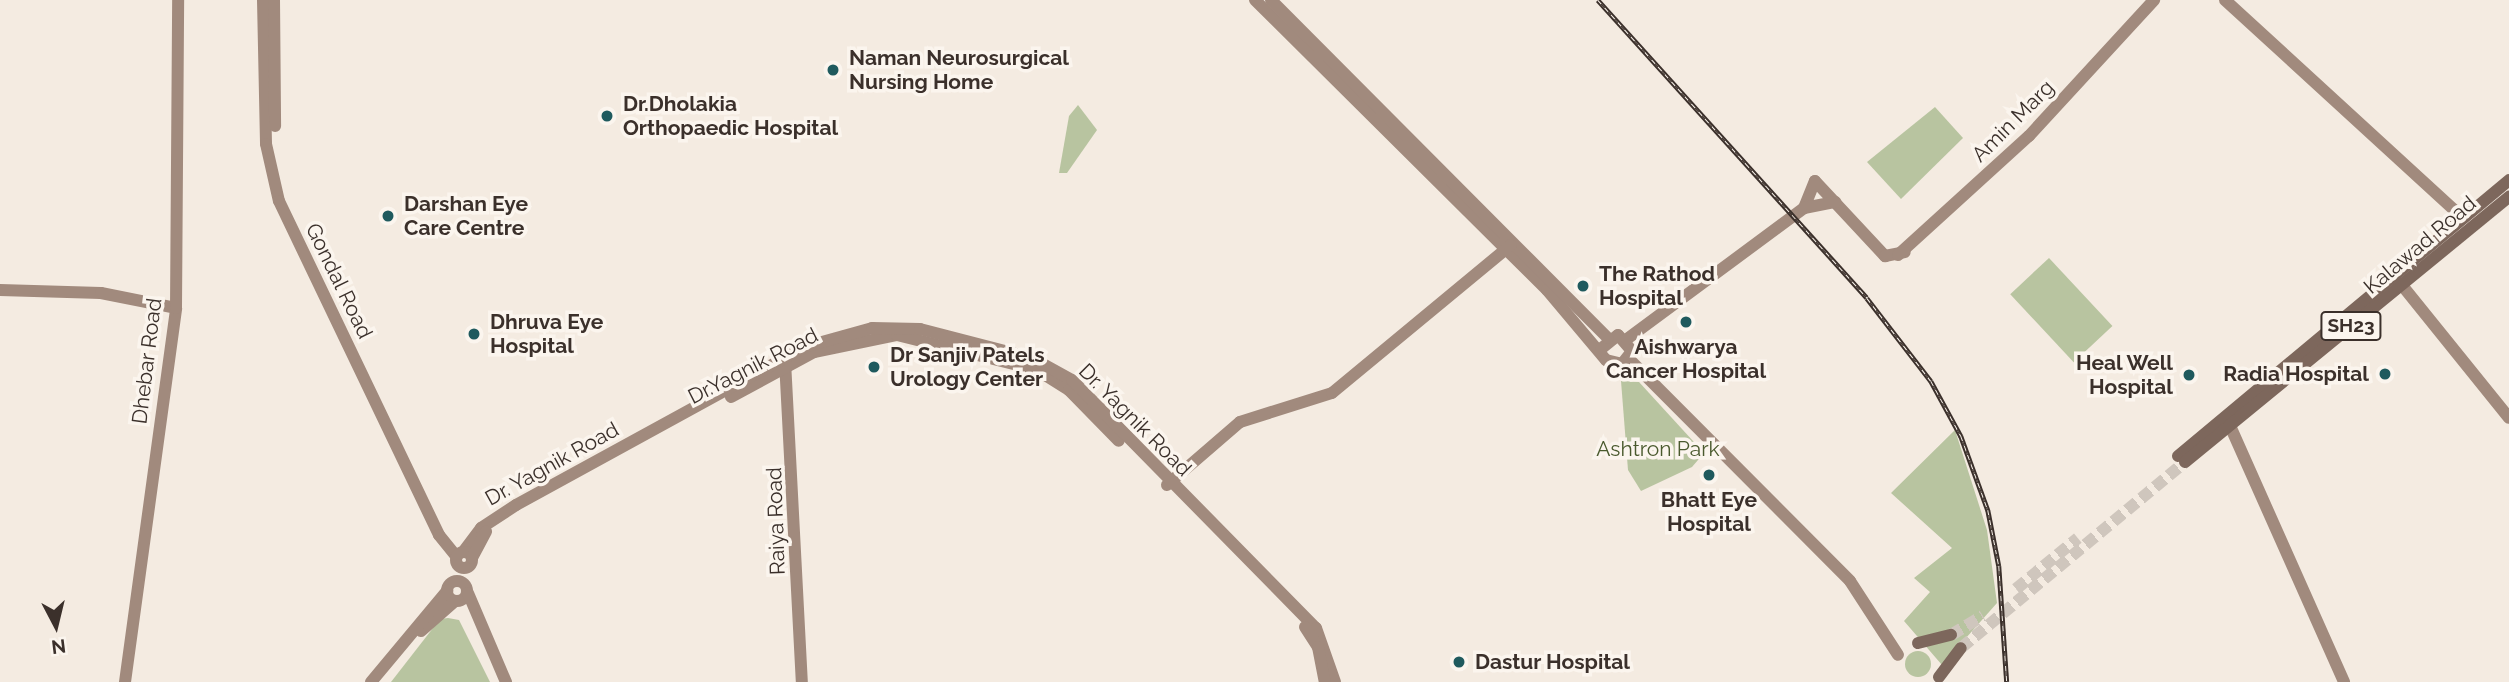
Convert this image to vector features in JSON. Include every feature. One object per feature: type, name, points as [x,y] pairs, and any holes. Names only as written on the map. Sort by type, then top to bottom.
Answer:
[{"type":"main road","name":"Kalawad Road","points":[[2509,180],[2461,216],[2256,390],[2185,458],[2231,428],[2509,197]]},
{"type":"main road","points":[[1918,643],[1951,635]]},
{"type":"main road","points":[[1939,677],[1961,648]]},
{"type":"street","name":"Dhebar Road","points":[[125,682],[176,308],[178,0]]},
{"type":"street","name":"Gondal Road","points":[[263,0],[266,144],[279,201],[439,535],[463,559]]},
{"type":"street","name":"Gondal Road","points":[[274,0],[275,143],[286,202],[443,528],[463,559]]},
{"type":"street","points":[[1255,0],[1510,246]]},
{"type":"street","points":[[1271,0],[1605,343],[1608,362],[1626,362],[1867,601],[1898,655]]},
{"type":"street","name":"Amin Marg","points":[[1835,202],[1894,256],[2029,136],[2154,0]]},
{"type":"street","points":[[2225,0],[2461,216]]},
{"type":"street","points":[[1804,208],[1815,181],[1835,202]]},
{"type":"street","points":[[1605,343],[1628,341],[1643,327],[1804,208],[1835,202]]},
{"type":"street","points":[[1325,682],[1318,647],[1301,622],[1167,485],[1240,422],[1332,393],[1510,246]]},
{"type":"street","points":[[2402,284],[2509,418]]},
{"type":"street","points":[[0,290],[101,293],[176,308]]},
{"type":"street","name":"Dr. Yagnik Road","points":[[463,559],[481,528],[516,505],[827,339],[888,327],[920,328],[1032,358],[1072,380],[1167,485],[1316,628],[1335,682]]},
{"type":"street","points":[[1626,362],[1628,341]]},
{"type":"street","name":"Raiya Road","points":[[781,365],[794,682]]},
{"type":"street","name":"Raiya Road","points":[[781,365],[802,682]]},
{"type":"street","points":[[2231,428],[2344,682]]},
{"type":"street","points":[[381,682],[457,592],[463,559]]},
{"type":"street","points":[[457,592],[482,623],[506,682]]},
{"type":"street","points":[[371,682],[457,592]]},
{"type":"green space","points":[[1078,105],[1097,130],[1067,173],[1059,173],[1069,116]]},
{"type":"green space","points":[[1935,107],[1963,138],[1901,199],[1867,162]]},
{"type":"green space","points":[[2049,258],[2112,326],[2074,362],[2010,294]]},
{"type":"green space","name":"Ashtron Park","points":[[1621,381],[1639,382],[1704,453],[1692,467],[1641,491],[1628,470]]},
{"type":"green space","points":[[1955,430],[1987,530],[1997,603],[1942,665],[1904,621],[1930,592],[1914,578],[1952,548],[1891,493]]},
{"type":"green space","points":[[440,619],[459,620],[490,682],[391,682]]},
{"type":"green space","points":[[1918,651],[1927,655],[1931,664],[1927,673],[1918,677],[1909,673],[1905,664],[1909,655]]},
{"type":"tunnel","points":[[1961,648],[2185,462]]},
{"type":"tunnel","points":[[2016,589],[2078,538]]},
{"type":"tunnel","points":[[1951,635],[1983,616]]},
{"type":"railway","points":[[1598,0],[1867,298],[1931,381],[1961,436],[1988,510],[1999,566],[2007,682]]},
{"type":"place","name":"Naman Neurosurgical Nursing Home","points":[[833,70]]},
{"type":"place","name":"Dr.Dholakia Orthopaedic Hospital","points":[[607,116]]},
{"type":"place","name":"Darshan Eye Care Centre","points":[[388,216]]},
{"type":"place","name":"The Rathod Hospital","points":[[1583,286]]},
{"type":"place","name":"Aishwarya Cancer Hospital","points":[[1686,322]]},
{"type":"place","name":"Dhruva Eye Hospital","points":[[474,334]]},
{"type":"place","name":"Dr Sanjiv Patels Urology Center","points":[[874,367]]},
{"type":"place","name":"Radia Hospital","points":[[2385,374]]},
{"type":"place","name":"Heal Well Hospital","points":[[2189,375]]},
{"type":"place","name":"Bhatt Eye Hospital","points":[[1709,475]]},
{"type":"place","name":"Dastur Hospital","points":[[1459,662]]}]
